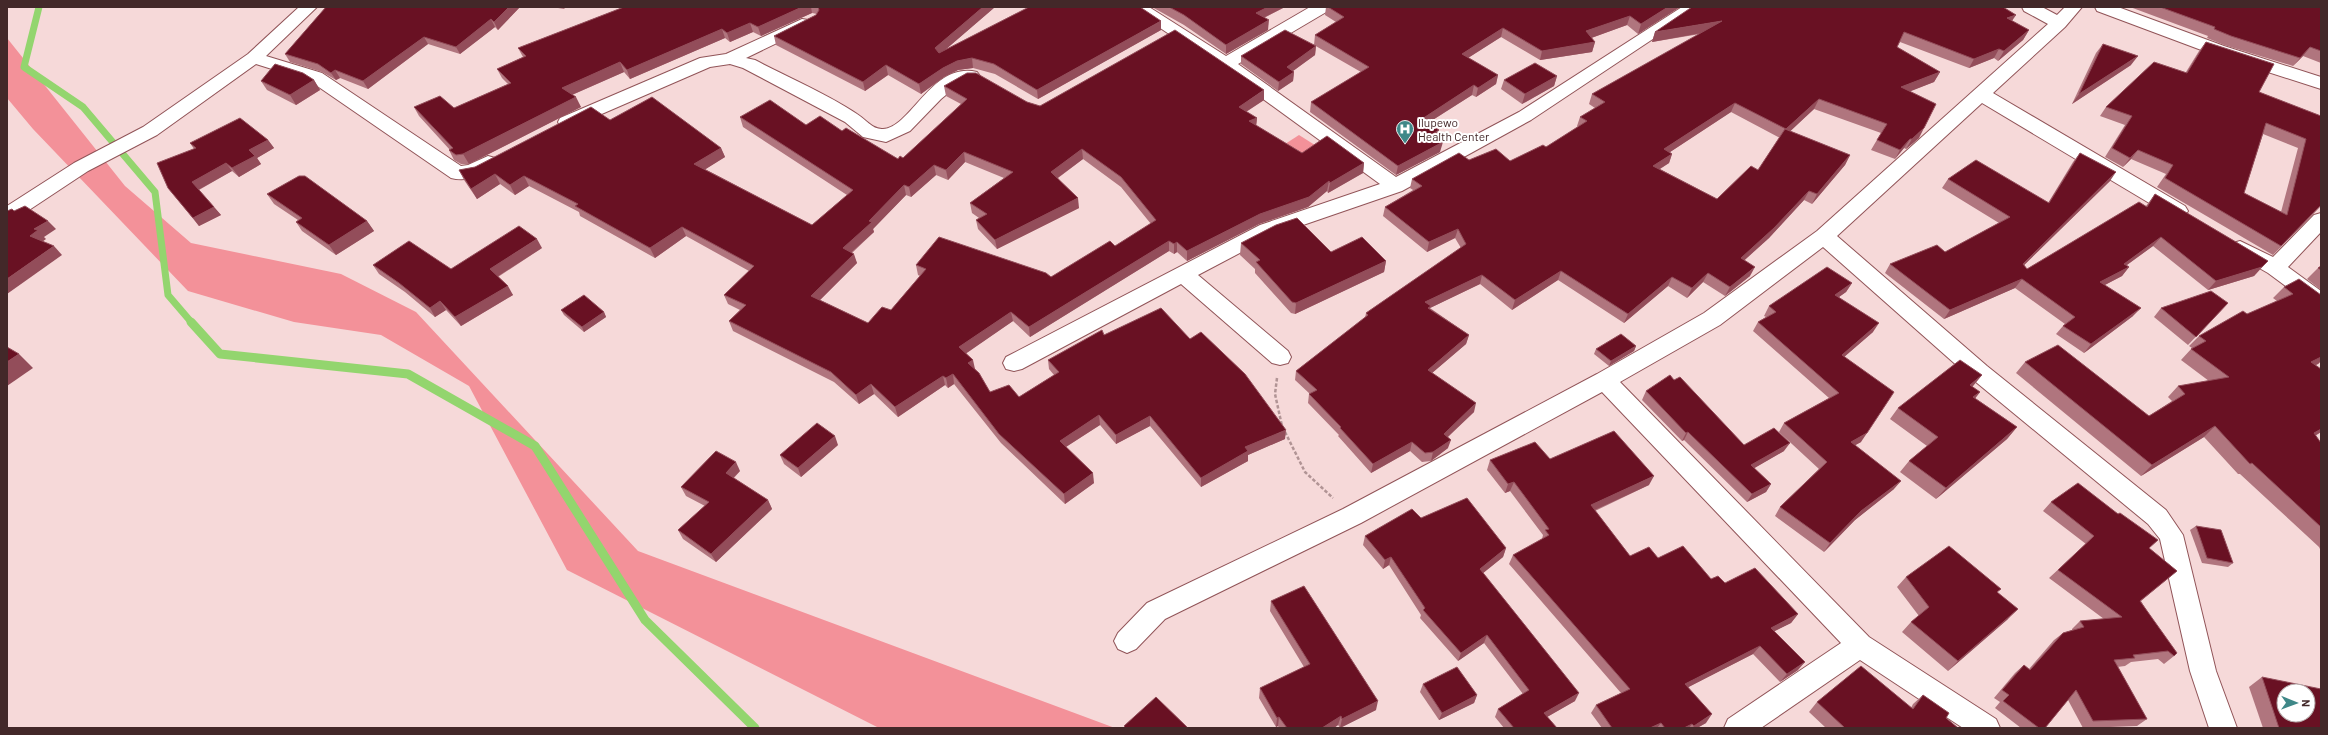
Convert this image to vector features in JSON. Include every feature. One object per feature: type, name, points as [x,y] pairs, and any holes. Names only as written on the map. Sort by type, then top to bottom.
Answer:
[{"type":"street","points":[[7,215],[81,167],[150,131],[254,58],[310,7]]},
{"type":"street","points":[[1137,7],[1177,30],[1226,63],[1396,186]]},
{"type":"street","points":[[1226,63],[1322,7]]},
{"type":"street","points":[[1014,362],[1267,230],[1396,186],[1525,116],[1693,7]]},
{"type":"street","points":[[2030,7],[2059,24]]},
{"type":"street","points":[[1127,641],[1156,611],[1352,516],[1605,380],[1712,320],[1824,236],[2059,24],[2074,7]]},
{"type":"street","points":[[2103,7],[2218,50],[2321,83]]},
{"type":"street","points":[[550,131],[578,116],[673,75],[706,62],[730,59],[812,19]]},
{"type":"street","points":[[1157,42],[1177,30]]},
{"type":"street","points":[[254,58],[316,77],[458,173],[473,171],[504,154]]},
{"type":"street","points":[[730,59],[749,64],[822,102],[851,118],[870,133],[886,136],[903,126],[943,87],[965,75],[982,76],[989,80]]},
{"type":"street","points":[[1981,94],[2193,220]]},
{"type":"street","points":[[2275,268],[2321,220]]},
{"type":"street","points":[[1824,236],[1979,372],[2157,517],[2171,534],[2204,671],[2223,728]]},
{"type":"street","points":[[2228,240],[2275,268],[2321,302]]},
{"type":"street","points":[[1183,274],[1280,357]]},
{"type":"street","points":[[1605,380],[1860,645],[1986,728]]},
{"type":"street","points":[[1738,728],[1860,645]]},
{"type":"path","points":[[1280,357],[1275,394],[1282,426],[1305,472],[1352,516]]},
{"type":"shaded area","points":[[7,38],[125,186],[191,243],[341,274],[416,312],[638,551],[1115,728],[879,728],[567,570],[469,386],[381,335],[294,322],[188,291],[33,129],[7,98]]},
{"type":"shaded area","points":[[1299,135],[1318,147],[1259,187],[1240,173]]},
{"type":"building","points":[[326,7],[509,7],[494,22],[491,19],[456,47],[424,37],[363,81],[335,70],[331,73],[318,64],[285,54]]},
{"type":"building","points":[[624,7],[802,7],[758,27],[750,23],[727,33],[722,29],[627,70],[620,62],[562,88],[576,97],[463,154],[456,155],[449,150],[453,148],[414,107],[440,96],[454,108],[511,83],[497,69],[526,56],[518,48]]},
{"type":"building","points":[[818,7],[983,7],[935,48],[939,53],[1029,7],[1140,7],[1161,21],[1037,90],[994,64],[972,58],[957,61],[943,68],[919,84],[886,65],[863,82],[774,36],[816,15],[819,10]]},
{"type":"building","points":[[1169,7],[1268,7],[1256,13],[1269,20],[1226,45],[1184,15]]},
{"type":"building","points":[[1328,7],[1668,7],[1641,24],[1630,16],[1586,31],[1595,42],[1542,51],[1503,28],[1462,54],[1498,75],[1478,88],[1474,85],[1422,119],[1439,130],[1431,135],[1443,142],[1398,166],[1311,102],[1369,67],[1315,35],[1344,17]]},
{"type":"building","points":[[1692,7],[2003,7],[2016,15],[2007,18],[2029,30],[2004,51],[1999,49],[1974,59],[1904,32],[1897,47],[1940,72],[1901,87],[1936,104],[1924,128],[1912,139],[1910,139],[1900,150],[1877,140],[1887,124],[1819,99],[1786,129],[1735,103],[1664,149],[1672,154],[1653,166],[1717,199],[1751,166],[1758,170],[1785,129],[1850,155],[1817,194],[1809,191],[1774,228],[1741,258],[1755,267],[1730,287],[1708,273],[1692,288],[1672,277],[1628,314],[1561,271],[1515,300],[1482,275],[1425,302],[1431,306],[1428,308],[1469,335],[1428,370],[1476,403],[1444,434],[1451,440],[1433,452],[1425,453],[1412,442],[1373,464],[1340,428],[1341,427],[1309,394],[1317,390],[1296,371],[1368,315],[1366,313],[1466,244],[1458,229],[1429,242],[1385,207],[1422,186],[1412,179],[1459,153],[1469,160],[1496,149],[1510,161],[1543,145],[1546,147],[1587,121],[1580,117],[1605,102],[1592,94],[1722,21],[1655,32]]},
{"type":"building","points":[[2160,7],[2321,7],[2321,51],[2310,47],[2300,58],[2231,36],[2214,29],[2215,27]]},
{"type":"building","points":[[1175,30],[1264,90],[1239,107],[1257,118],[1249,121],[1302,153],[1327,136],[1364,163],[1330,183],[1329,181],[1309,197],[1260,214],[1187,251],[1177,242],[1174,244],[1169,241],[1029,327],[1011,312],[959,347],[973,360],[968,363],[979,373],[990,392],[1009,385],[1019,397],[1059,372],[1048,360],[1102,330],[1104,335],[1161,308],[1190,339],[1201,332],[1245,374],[1286,430],[1245,447],[1248,451],[1201,478],[1150,416],[1116,435],[1099,415],[1060,441],[1093,473],[1064,494],[999,434],[953,374],[946,378],[943,376],[895,407],[871,384],[856,395],[831,372],[729,321],[746,305],[724,295],[754,266],[682,227],[650,248],[575,206],[578,204],[524,176],[510,185],[495,174],[471,189],[459,170],[475,167],[591,107],[610,120],[652,97],[721,148],[694,164],[812,225],[853,190],[740,117],[770,100],[806,125],[820,116],[842,131],[846,128],[898,159],[900,156],[903,158],[967,99],[944,86],[967,73],[976,73],[1027,102],[1040,106]],"holes":[[[1082,149],[1121,177],[1156,220],[1115,246],[1110,241],[1051,277],[1046,273],[939,237],[916,265],[926,269],[891,310],[882,307],[868,323],[811,296],[854,254],[843,248],[872,222],[869,221],[904,185],[909,187],[934,165],[946,170],[964,152],[1013,172],[970,203],[987,214],[976,220],[995,240],[1078,198],[1051,172]]]},
{"type":"building","points":[[1285,30],[1316,46],[1287,67],[1294,72],[1279,82],[1241,56]]},
{"type":"building","points":[[2206,42],[2274,64],[2259,92],[2321,116],[2321,205],[2281,246],[2165,178],[2173,165],[2138,150],[2130,158],[2112,148],[2132,116],[2106,107],[2154,62],[2187,73]],"holes":[[[2266,123],[2306,139],[2287,215],[2244,193]]]},
{"type":"building","points":[[2103,44],[2138,56],[2079,94]]},
{"type":"building","points":[[1535,63],[1557,76],[1525,94],[1504,80]]},
{"type":"building","points":[[275,64],[303,73],[314,80],[290,95],[261,81]]},
{"type":"building","points":[[240,118],[268,140],[249,150],[255,156],[232,168],[226,163],[192,182],[214,207],[193,218],[168,188],[157,163],[196,148],[190,143]]},
{"type":"building","points":[[2080,153],[2116,172],[2023,264],[2027,269],[2139,202],[2147,207],[2155,194],[2268,261],[2262,267],[2216,281],[2161,237],[2124,264],[2129,267],[2100,282],[2141,308],[2091,344],[2063,326],[2075,317],[2022,279],[1950,310],[1890,264],[1937,245],[1945,252],[2010,217],[1948,179],[1976,160],[2049,203]]},
{"type":"building","points":[[299,176],[305,176],[367,221],[329,245],[296,222],[302,218],[267,194]]},
{"type":"building","points":[[25,206],[48,221],[34,229],[38,230],[30,236],[54,246],[7,279],[7,211],[12,209],[14,211]]},
{"type":"building","points":[[1297,218],[1331,252],[1362,237],[1386,261],[1296,303],[1292,302],[1256,262],[1260,260],[1241,243],[1276,225]]},
{"type":"building","points":[[519,226],[537,239],[490,269],[508,286],[455,317],[440,301],[430,308],[399,283],[373,265],[409,241],[451,269]]},
{"type":"building","points":[[1827,267],[1852,283],[1835,295],[1879,323],[1842,355],[1894,392],[1867,433],[1851,442],[1901,481],[1861,511],[1830,543],[1780,507],[1827,462],[1784,423],[1839,393],[1758,322],[1776,312],[1769,306]]},
{"type":"building","points":[[2299,279],[2321,295],[2321,357],[2311,362],[2321,369],[2321,429],[2314,433],[2321,443],[2321,527],[2252,463],[2250,464],[2215,426],[2152,465],[2025,362],[2058,345],[2149,416],[2185,394],[2178,386],[2229,377],[2191,349],[2206,341],[2199,336],[2243,311],[2247,314],[2293,294],[2284,287]]},
{"type":"building","points":[[2211,291],[2228,303],[2196,337],[2161,308]]},
{"type":"building","points":[[584,295],[604,312],[582,327],[561,310]]},
{"type":"building","points":[[1621,334],[1636,346],[1611,361],[1596,349]]},
{"type":"building","points":[[7,347],[19,354],[7,362]]},
{"type":"building","points":[[1960,360],[1982,375],[1970,385],[1980,392],[1973,397],[2017,427],[1946,488],[1909,461],[1938,437],[1898,408]]},
{"type":"building","points":[[1670,375],[1674,380],[1680,377],[1744,445],[1774,428],[1790,443],[1751,465],[1771,484],[1752,494],[1688,432],[1686,433],[1646,391]]},
{"type":"building","points":[[817,423],[835,436],[798,468],[780,455]]},
{"type":"building","points":[[1614,431],[1654,476],[1591,505],[1630,556],[1649,547],[1658,558],[1683,546],[1711,579],[1718,576],[1725,583],[1755,568],[1798,614],[1771,628],[1805,662],[1787,674],[1760,646],[1685,684],[1712,714],[1694,726],[1692,724],[1684,728],[1665,728],[1661,723],[1650,728],[1612,728],[1596,705],[1630,689],[1513,555],[1549,535],[1545,530],[1549,529],[1514,482],[1508,484],[1490,460],[1535,442],[1550,459]]},
{"type":"building","points":[[716,451],[736,462],[726,473],[768,500],[711,554],[678,530],[709,502],[681,487]]},
{"type":"building","points":[[2078,483],[2118,514],[2120,513],[2158,540],[2149,548],[2177,571],[2140,601],[2177,653],[2174,656],[2168,651],[2133,655],[2135,658],[2114,660],[2147,719],[2093,721],[2076,690],[2045,728],[2039,728],[2003,701],[2009,695],[2002,690],[2024,665],[2030,670],[2063,633],[2084,627],[2080,621],[2122,617],[2058,570],[2094,536],[2051,502]]},
{"type":"building","points":[[1467,498],[1506,548],[1480,569],[1579,693],[1544,713],[1557,728],[1514,728],[1498,709],[1529,690],[1487,635],[1461,653],[1423,610],[1425,608],[1391,557],[1385,560],[1365,536],[1412,509],[1421,518]]},
{"type":"building","points":[[2196,526],[2221,530],[2233,563],[2207,558]]},
{"type":"building","points":[[1949,546],[2001,589],[1997,592],[2018,609],[1958,661],[1911,622],[1929,607],[1906,577]]},
{"type":"building","points":[[1304,586],[1378,701],[1342,719],[1341,716],[1322,728],[1287,728],[1279,717],[1277,718],[1260,688],[1310,664],[1271,601]]},
{"type":"building","points":[[1861,666],[1913,709],[1923,695],[1949,713],[1946,718],[1958,728],[1845,728],[1817,702]]},
{"type":"building","points":[[1457,667],[1477,695],[1442,713],[1423,684]]},
{"type":"building","points":[[2262,677],[2292,683],[2276,683],[2276,719]]},
{"type":"building","points":[[2316,688],[2321,689],[2321,728],[2279,728],[2277,723],[2316,723]]},
{"type":"building","points":[[1156,697],[1188,728],[1126,728],[1124,726]]},
{"type":"waterway","points":[[39,7],[24,67],[83,107],[155,192],[168,295],[192,323]]},
{"type":"waterway","points":[[191,322],[220,354],[408,374],[535,446],[645,620],[755,728]]},
{"type":"place","name":"Ilupewo Health Center","points":[[1405,144]]}]
